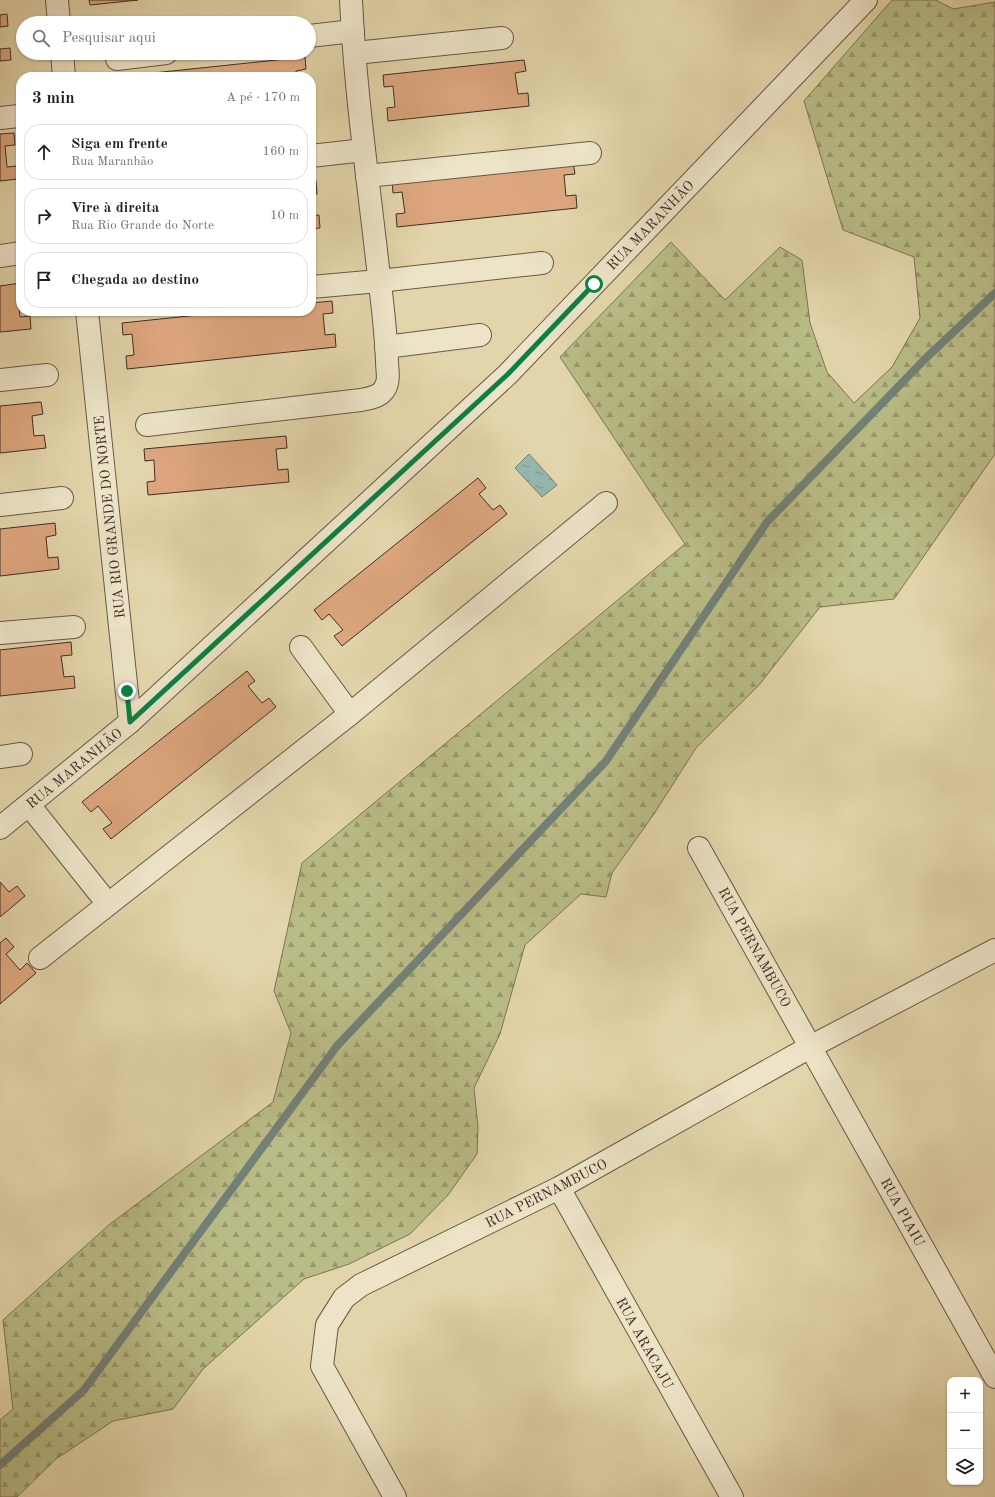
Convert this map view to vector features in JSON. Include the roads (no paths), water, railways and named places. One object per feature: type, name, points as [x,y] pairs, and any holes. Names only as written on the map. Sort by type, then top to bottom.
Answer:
[{"type":"street","points":[[57,0],[58,16]]},
{"type":"street","points":[[147,425],[373,398],[382,393],[387,383],[386,347],[380,281],[364,150],[353,31],[352,0]]},
{"type":"street","name":"RUA MARANHÃO","points":[[0,828],[130,722],[508,374],[866,0]]},
{"type":"street","points":[[316,35],[353,31]]},
{"type":"street","points":[[355,53],[502,38]]},
{"type":"street","points":[[63,60],[64,72]]},
{"type":"street","points":[[316,155],[364,150]]},
{"type":"street","points":[[367,176],[590,153]]},
{"type":"street","points":[[0,256],[16,254]]},
{"type":"street","points":[[316,286],[380,281],[542,263]]},
{"type":"street","name":"RUA RIO GRANDE DO NORTE","points":[[88,316],[130,722]]},
{"type":"street","points":[[386,347],[480,335]]},
{"type":"street","points":[[0,380],[47,375]]},
{"type":"street","points":[[0,505],[62,498]]},
{"type":"street","points":[[40,958],[350,714],[606,503]]},
{"type":"street","points":[[0,634],[74,626]]},
{"type":"street","points":[[301,648],[350,714]]},
{"type":"street","points":[[0,756],[21,754]]},
{"type":"street","points":[[29,805],[108,904]]},
{"type":"street","name":"RUA PERNAMBUCO","points":[[699,848],[810,1047]]},
{"type":"street","name":"RUA PERNAMBUCO","points":[[395,1497],[322,1366],[328,1324],[344,1298],[361,1285],[559,1188],[810,1047],[995,950]]},
{"type":"street","name":"RUA PIAIU","points":[[810,1047],[995,1377]]},
{"type":"street","name":"RUA ARACAJU","points":[[559,1188],[732,1497]]},
{"type":"water","points":[[529,454],[557,485],[542,497],[515,468]]},
{"type":"waterway","points":[[0,1465],[84,1390],[337,1046],[606,761],[767,522],[925,359],[995,293]]}]
